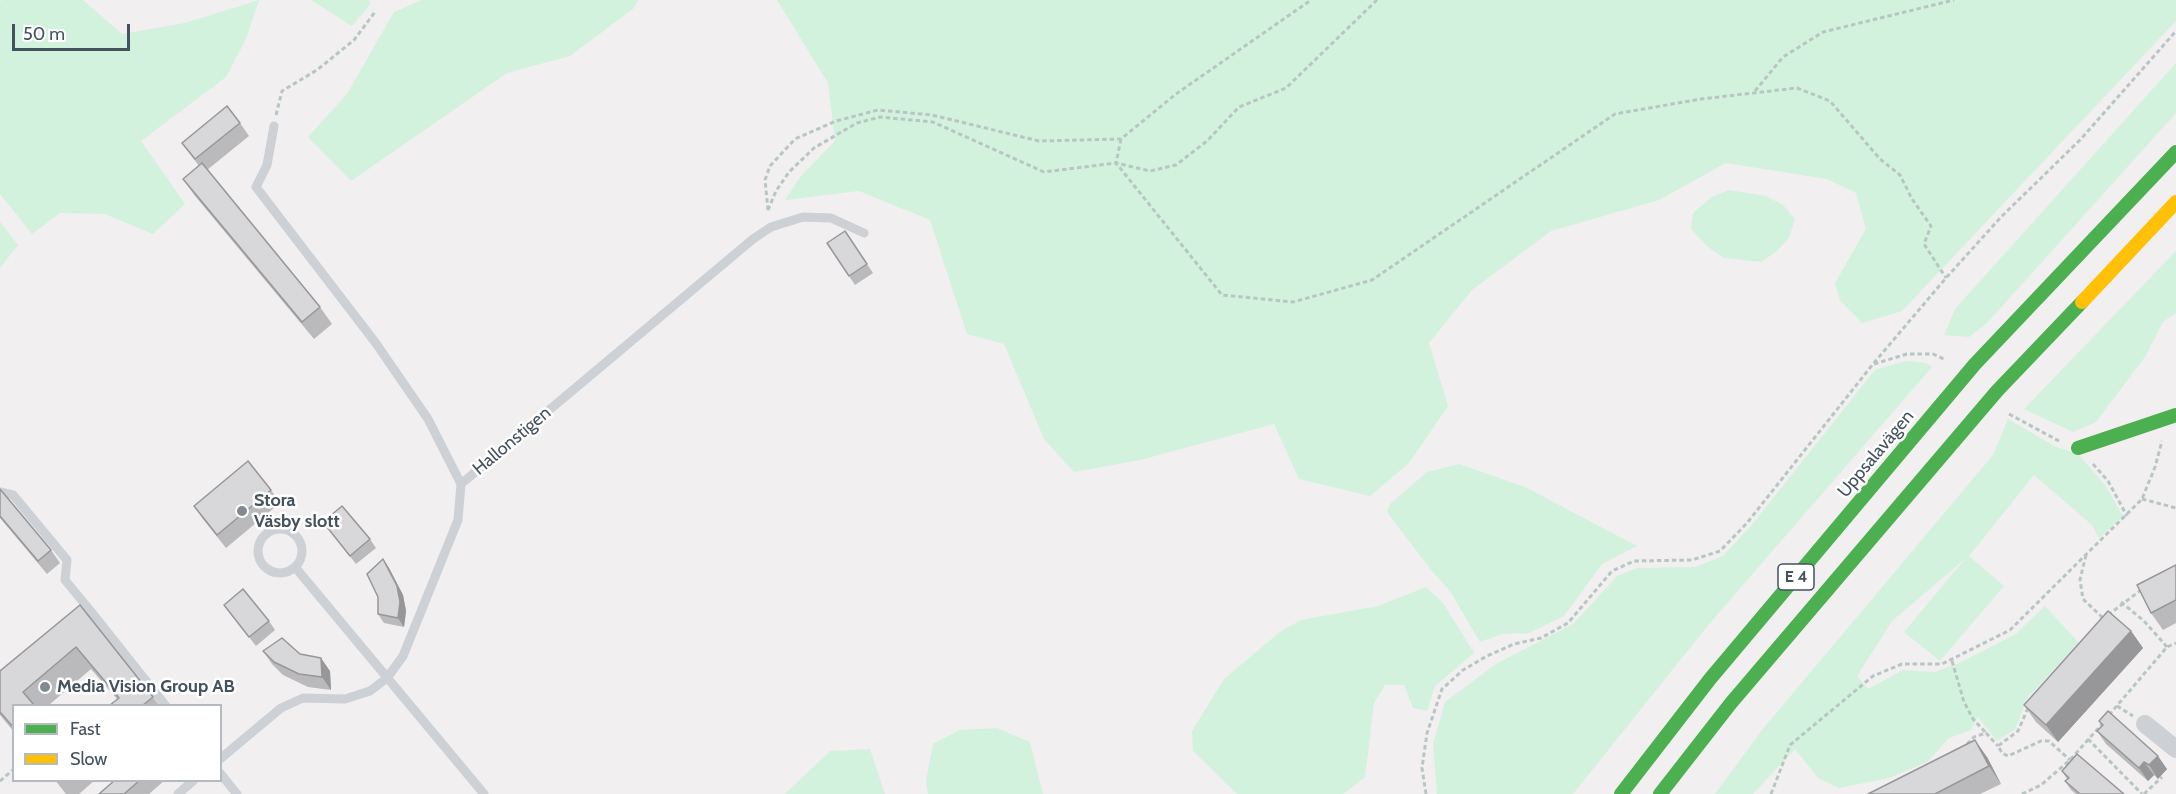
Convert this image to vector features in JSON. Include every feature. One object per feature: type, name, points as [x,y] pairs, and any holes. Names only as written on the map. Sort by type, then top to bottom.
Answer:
[{"type":"main road","name":"Uppsalavägen","points":[[1621,794],[1710,679],[1975,364],[2176,152]]},
{"type":"main road","name":"E 4","points":[[1660,794],[1731,703],[1996,391],[2176,202]]},
{"type":"main road","points":[[2078,448],[2171,417]]},
{"type":"street","points":[[2145,724],[2176,750]]},
{"type":"lane","points":[[274,126],[267,165],[256,187],[375,342],[428,419],[461,484]]},
{"type":"lane","name":"Hallonstigen","points":[[222,757],[281,708],[303,698],[345,699],[370,692],[387,678],[403,656],[458,520],[461,484],[753,239],[771,227],[803,217],[831,218],[864,233]]},
{"type":"lane","points":[[0,492],[13,495],[67,560],[65,580],[165,704]]},
{"type":"lane","points":[[280,529],[294,533],[299,539],[302,554],[295,567],[278,573],[262,563],[259,544],[266,533],[280,529]]},
{"type":"lane","points":[[295,567],[484,794]]},
{"type":"lane","points":[[76,628],[93,614]]},
{"type":"lane","points":[[222,775],[237,794]]},
{"type":"lane","points":[[178,794],[192,782]]},
{"type":"path","points":[[771,227],[765,180],[770,166],[795,140],[836,120],[878,110],[932,115],[1039,141],[1121,139],[1176,94],[1311,0]]},
{"type":"path","points":[[768,210],[776,191],[789,172],[814,148],[857,123],[880,117],[933,122],[1044,172],[1116,163],[1150,171],[1176,165],[1207,141],[1239,107],[1286,88],[1377,0]]},
{"type":"path","points":[[1755,92],[1783,57],[1823,33],[1954,0]]},
{"type":"path","points":[[274,126],[282,91],[316,70],[354,40],[375,12]]},
{"type":"path","points":[[1425,794],[1422,768],[1427,733],[1442,690],[1463,669],[1487,656],[1514,644],[1541,638],[1568,623],[1611,571],[1634,561],[1692,560],[1720,550],[1747,523],[1873,364],[1946,278],[2001,217],[2081,139],[2176,31]]},
{"type":"path","points":[[1116,163],[1222,296],[1293,302],[1372,279],[1615,114],[1755,92],[1797,88],[1830,101],[1880,159],[1900,175],[1912,199],[1931,226],[1924,244],[1946,278]]},
{"type":"path","points":[[1116,163],[1121,139]]},
{"type":"path","points":[[1873,364],[1907,354],[1933,354],[1952,364]]},
{"type":"path","points":[[1772,794],[1790,745],[1873,676],[1902,664],[1942,664],[1953,661],[2010,630],[2142,499],[2156,467],[2171,417]]},
{"type":"path","points":[[2142,499],[2176,508]]},
{"type":"path","points":[[2086,554],[2080,580],[2083,599],[2103,618]]},
{"type":"path","points":[[2096,627],[2121,602],[2148,586]]},
{"type":"path","points":[[2121,602],[2176,650]]},
{"type":"path","points":[[2022,794],[2041,785],[2070,760],[2169,646],[2176,643]]},
{"type":"path","points":[[1953,661],[1964,702],[2002,753],[2008,756],[2042,741],[2049,741],[2070,760]]},
{"type":"path","points":[[1998,746],[2018,731],[2031,701]]},
{"type":"path","points":[[1964,747],[1974,737],[1986,733]]},
{"type":"path","points":[[2088,739],[2143,794],[2162,777]]},
{"type":"path","points":[[0,781],[12,771]]},
{"type":"green space","points":[[83,0],[122,34],[185,23],[259,0],[246,39],[226,77],[141,141],[185,204],[153,234],[105,214],[60,213],[32,234],[0,194],[0,1]]},
{"type":"green space","points":[[311,0],[369,0],[370,5],[352,26]]},
{"type":"green space","points":[[422,0],[638,0],[634,8],[570,56],[507,73],[351,181],[308,137],[347,94],[394,12]]},
{"type":"green space","points":[[777,0],[2176,0],[2176,21],[1902,311],[1862,323],[1840,300],[1835,283],[1866,229],[1856,193],[1827,179],[1726,163],[1659,200],[1551,231],[1472,290],[1429,343],[1448,406],[1409,463],[1370,496],[1299,479],[1274,424],[1140,460],[1074,472],[1044,439],[1004,344],[967,334],[930,220],[859,191],[785,200],[800,177],[835,141],[828,83]]},
{"type":"green space","points":[[2176,63],[2176,113],[1987,323],[1969,337],[1944,335],[1955,309]]},
{"type":"green space","points":[[1729,190],[1766,196],[1783,205],[1795,219],[1789,238],[1776,252],[1761,262],[1724,258],[1708,247],[1691,229],[1693,213],[1712,197]]},
{"type":"green space","points":[[0,222],[18,245],[0,268]]},
{"type":"green space","points":[[2176,251],[2176,313],[2163,322],[2145,357],[2096,422],[2073,432],[2024,409]]},
{"type":"green space","points":[[1905,361],[1926,363],[1932,367],[1710,623],[1573,794],[1437,794],[1433,744],[1445,702],[1496,664],[1573,624],[1617,576],[1637,568],[1695,567],[1723,556],[1750,527],[1875,370]]},
{"type":"green space","points":[[2008,419],[2056,447],[2078,454],[2105,485],[2123,516],[2099,538],[2092,525],[2034,475],[1969,556],[2004,586],[1940,661],[1904,632],[1965,559],[1892,621],[1857,676],[1868,689],[1903,670],[1935,672],[1959,663],[2016,634],[2045,606],[2079,643],[2028,697],[2015,729],[1997,741],[1978,717],[1971,730],[1949,738],[1927,762],[1889,778],[1839,788],[1818,778],[1795,749],[1753,794],[1715,794],[1762,730],[1993,455]]},
{"type":"green space","points":[[1459,464],[1525,487],[1637,546],[1602,564],[1564,616],[1529,633],[1502,634],[1480,642],[1450,591],[1387,512],[1390,504],[1427,472]]},
{"type":"green space","points":[[1426,587],[1443,603],[1474,653],[1435,686],[1427,711],[1413,708],[1404,685],[1385,685],[1374,703],[1365,777],[1343,794],[1237,794],[1193,751],[1192,731],[1224,679],[1281,631],[1301,620],[1378,606]]},
{"type":"green space","points":[[997,728],[1030,742],[1043,794],[928,794],[926,781],[933,744],[960,730]]},
{"type":"green space","points":[[870,749],[885,794],[785,794],[830,751]]},
{"type":"building","points":[[227,106],[240,123],[195,159],[182,143]]},
{"type":"building","points":[[202,163],[320,307],[302,322],[183,179]]},
{"type":"building","points":[[845,231],[867,264],[849,276],[827,243]]},
{"type":"building","points":[[248,461],[271,490],[217,535],[194,506]]},
{"type":"building","points":[[0,489],[51,550],[38,561],[0,516]]},
{"type":"building","points":[[342,506],[370,539],[350,556],[323,522]]},
{"type":"building","points":[[383,559],[397,586],[400,602],[398,618],[378,614],[378,597],[367,574]]},
{"type":"building","points":[[2176,565],[2176,600],[2151,613],[2137,585]]},
{"type":"building","points":[[243,589],[269,621],[249,637],[224,605]]},
{"type":"building","points":[[80,605],[153,697],[144,704],[111,704],[119,698],[76,647],[23,692],[33,704],[12,704],[12,726],[0,712],[0,671]]},
{"type":"building","points":[[2108,611],[2131,631],[2046,725],[2024,705]]},
{"type":"building","points":[[282,638],[300,654],[321,658],[322,677],[299,674],[274,662],[263,651]]},
{"type":"building","points":[[2108,711],[2158,756],[2149,765],[2144,762],[2139,768],[2097,731],[2103,725],[2099,721]]},
{"type":"building","points":[[1975,740],[1989,766],[1935,794],[1868,794]]},
{"type":"building","points":[[2077,754],[2124,794],[2080,794],[2065,781],[2069,778],[2062,771]]},
{"type":"building","points":[[113,782],[138,782],[124,794],[99,794]]},
{"type":"traffic: fast","points":[[1621,794],[1710,679],[1975,364],[2176,152]]},
{"type":"traffic: fast","points":[[1660,794],[1731,703],[1997,391],[2082,302]]},
{"type":"traffic: fast","points":[[2078,448],[2176,415]]},
{"type":"traffic: slow","points":[[2082,302],[2176,202]]},
{"type":"place","name":"Stora Väsby slott","points":[[242,511]]},
{"type":"place","name":"Media Vision Group AB","points":[[45,687]]}]
